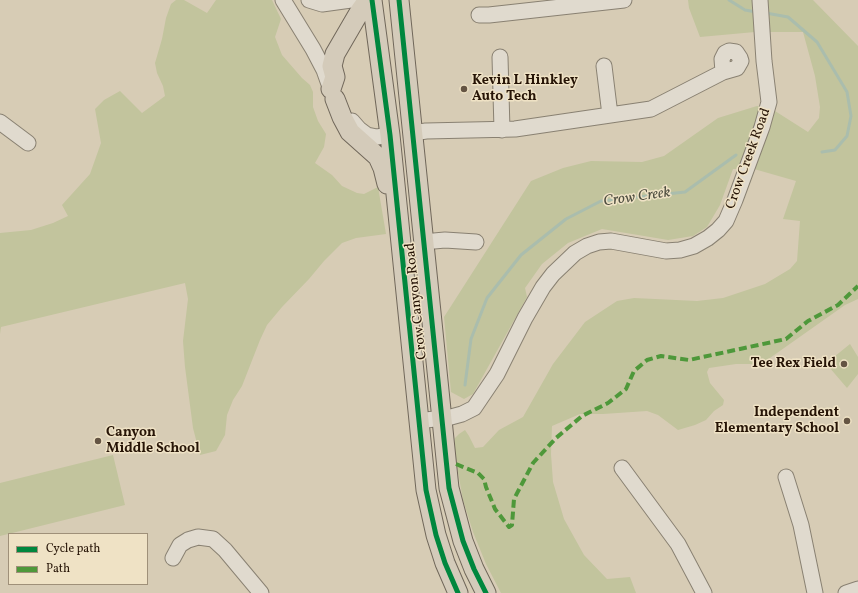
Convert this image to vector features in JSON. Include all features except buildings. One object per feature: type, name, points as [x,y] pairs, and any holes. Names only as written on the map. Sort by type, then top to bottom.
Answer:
[{"type":"main road","points":[[368,0],[360,10],[335,54],[332,66],[335,77],[333,94],[350,132],[378,157],[383,168],[391,204],[399,225]]},
{"type":"main road","name":"Crow Canyon Road","points":[[372,0],[390,135],[426,490],[436,535],[445,563],[458,593]]},
{"type":"main road","name":"Crow Canyon Road","points":[[399,0],[449,488],[463,541],[474,569],[486,593]]},
{"type":"main road","points":[[390,135],[413,133]]},
{"type":"street","points":[[283,0],[313,49],[324,70],[333,94],[345,106],[351,120],[359,130],[367,135],[390,135]]},
{"type":"street","points":[[309,0],[322,4],[351,0]]},
{"type":"street","points":[[479,14],[489,15],[528,5],[624,0]]},
{"type":"street","name":"Crow Creek Road","points":[[418,420],[462,414],[474,408],[497,374],[525,318],[543,287],[553,274],[575,252],[599,242],[611,241],[666,251],[688,248],[708,238],[726,221],[762,127],[769,102],[760,0]]},
{"type":"street","points":[[500,57],[502,130]]},
{"type":"street","points":[[604,66],[610,115]]},
{"type":"street","points":[[413,133],[426,131],[515,129],[651,109],[723,72]]},
{"type":"street","points":[[0,122],[28,144]]},
{"type":"street","points":[[423,242],[445,240],[476,242]]},
{"type":"street","points":[[622,468],[678,544],[704,593]]},
{"type":"street","points":[[786,477],[801,525],[815,593]]},
{"type":"street","points":[[173,558],[180,545],[188,540],[198,537],[213,539],[225,550],[261,593]]},
{"type":"street","points":[[846,593],[858,589]]},
{"type":"green space","points":[[176,0],[184,0],[207,13],[216,0],[272,0],[281,19],[275,37],[282,55],[310,85],[313,92],[313,107],[318,121],[326,134],[324,147],[315,163],[332,175],[342,186],[357,193],[364,194],[378,187],[386,234],[356,238],[342,243],[282,307],[267,325],[242,386],[233,400],[227,415],[225,435],[216,451],[200,455],[193,428],[185,367],[183,341],[188,299],[185,283],[1,327],[0,334],[0,233],[31,230],[53,223],[68,216],[62,205],[90,174],[101,143],[95,109],[104,100],[120,91],[142,113],[165,96],[155,63],[166,18],[171,4]]},
{"type":"green space","points":[[688,0],[813,0],[858,46],[858,299],[845,305],[760,365],[736,364],[709,368],[707,372],[710,383],[724,400],[723,405],[714,411],[706,420],[695,425],[678,430],[658,415],[647,411],[580,414],[552,426],[551,454],[553,482],[564,519],[584,555],[607,579],[630,577],[636,593],[501,593],[486,564],[473,532],[463,500],[456,461],[454,443],[455,438],[465,430],[475,448],[483,447],[499,430],[523,417],[553,364],[585,322],[617,301],[634,298],[697,301],[723,298],[765,284],[790,269],[797,261],[800,221],[783,219],[796,181],[754,169],[775,111],[808,132],[819,118],[820,107],[815,76],[803,32],[755,32],[700,37],[689,8]]},
{"type":"green space","points":[[757,106],[762,107],[741,169],[733,169],[720,205],[707,227],[693,236],[668,240],[602,229],[568,243],[542,264],[525,288],[527,297],[473,394],[464,399],[451,392],[444,317],[531,181],[563,168],[591,161],[642,162],[664,156],[718,118]]},
{"type":"green space","name":"Tee Rex Field","points":[[850,344],[858,357],[858,374],[847,388],[829,367],[829,361]]},
{"type":"green space","points":[[113,455],[125,505],[0,536],[0,483]]},
{"type":"waterway","name":"Crow Creek","points":[[729,0],[745,10],[756,12]]},
{"type":"waterway","name":"Crow Creek","points":[[766,13],[788,17],[817,42],[847,92],[851,116],[847,136],[835,150],[822,152]]},
{"type":"waterway","name":"Crow Creek","points":[[465,385],[471,339],[487,298],[521,255],[566,219],[601,201],[685,192],[736,155]]},
{"type":"marked path","points":[[456,464],[478,473],[484,479],[495,509],[509,527],[512,525],[514,499],[533,463],[556,438],[582,416],[608,403],[626,389],[634,371],[647,360],[661,356],[689,360],[786,339],[808,321],[838,305],[858,286]]},
{"type":"cycle path","points":[[372,0],[390,135],[426,490],[436,535],[445,563],[458,593]]},
{"type":"cycle path","points":[[399,0],[449,488],[463,541],[474,569],[486,593]]},
{"type":"place","name":"Kevin L Hinkley Auto Tech","points":[[464,89]]},
{"type":"place","name":"Tee Rex Field","points":[[844,364]]},
{"type":"place","name":"Independent Elementary School","points":[[847,421]]},
{"type":"place","name":"Canyon Middle School","points":[[98,441]]}]
